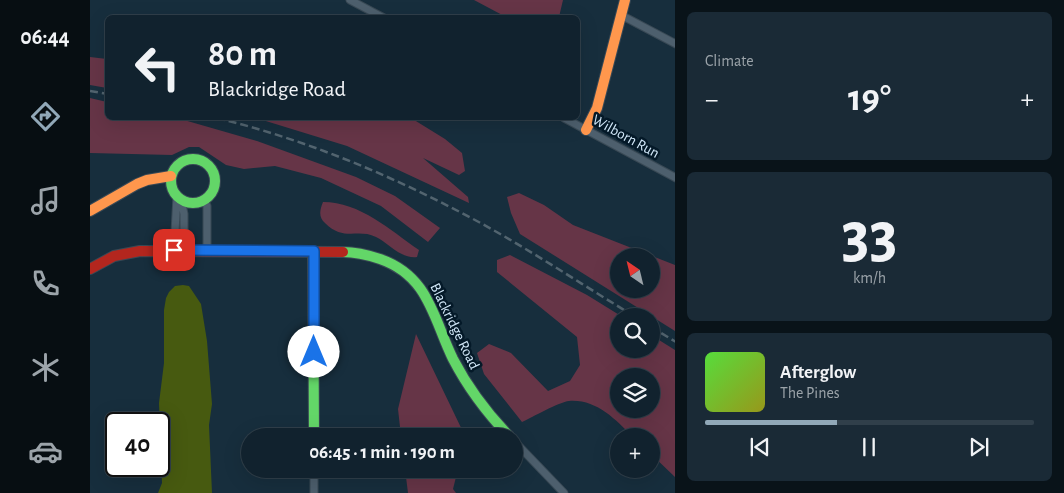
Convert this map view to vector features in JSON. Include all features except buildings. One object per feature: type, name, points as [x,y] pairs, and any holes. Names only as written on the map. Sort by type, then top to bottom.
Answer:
[{"type":"street","points":[[350,0],[378,15]]},
{"type":"street","points":[[586,130],[597,108],[626,0]]},
{"type":"street","points":[[621,15],[675,44]]},
{"type":"street","name":"Wilborn Run","points":[[568,120],[675,178]]},
{"type":"street","points":[[179,198],[192,203],[204,200],[210,194],[215,182],[213,172],[206,164],[196,160],[185,161],[176,167],[171,176],[172,187],[179,198],[184,214],[179,250]]},
{"type":"street","points":[[90,211],[137,184],[147,180],[171,176]]},
{"type":"street","points":[[204,200],[207,206],[207,250]]},
{"type":"street","name":"Blackridge Road","points":[[90,269],[109,257],[122,253],[179,250],[347,252],[376,257],[399,269],[419,285],[447,348],[465,380],[502,428]]},
{"type":"street","points":[[314,251],[314,428]]},
{"type":"street","points":[[523,450],[564,493]]},
{"type":"street","points":[[314,478],[314,493]]},
{"type":"shaded area","points":[[474,0],[563,0],[559,15],[502,15]]},
{"type":"shaded area","points":[[90,57],[105,59],[105,88],[90,85]]},
{"type":"shaded area","points":[[90,98],[105,102],[105,120],[184,120],[257,141],[356,177],[395,196],[440,228],[428,242],[381,206],[321,178],[275,166],[244,169],[226,165],[199,147],[189,147],[172,155],[90,153]]},
{"type":"shaded area","points":[[262,120],[414,120],[445,139],[462,153],[465,171],[459,175],[423,158],[468,197],[469,203],[347,146]]},
{"type":"shaded area","points":[[519,193],[544,205],[573,225],[632,248],[610,248],[610,290],[520,234],[511,213],[507,197]]},
{"type":"shaded area","points":[[323,202],[337,203],[350,207],[374,218],[419,250],[417,257],[405,256],[376,237],[338,232],[332,229],[320,216]]},
{"type":"shaded area","points":[[510,255],[587,295],[610,309],[610,358],[660,358],[660,341],[675,350],[675,477],[660,463],[660,428],[624,428],[613,418],[660,418],[660,368],[610,368],[610,416],[588,403],[569,401],[522,422],[484,374],[477,353],[489,344],[511,353],[548,391],[570,381],[580,365],[577,337],[497,272],[497,260]]},
{"type":"shaded area","points":[[660,259],[675,265],[675,331],[660,322],[660,308],[638,308],[622,298],[660,298]]},
{"type":"shaded area","points":[[175,286],[189,286],[201,304],[207,341],[212,404],[209,425],[212,493],[158,493],[162,483],[162,477],[170,477],[170,412],[159,412],[159,403],[164,363],[164,310],[166,298]]},
{"type":"shaded area","points":[[416,334],[461,428],[400,428],[398,409]]},
{"type":"shaded area","points":[[406,478],[456,478],[453,489],[456,493],[408,493]]},
{"type":"railway","points":[[90,91],[105,94]]},
{"type":"railway","points":[[225,120],[317,148],[413,189],[495,231],[621,308]]},
{"type":"railway","points":[[660,332],[675,341]]},
{"type":"traffic: fast","points":[[193,159],[205,163],[211,169],[215,181],[211,193],[205,199],[193,203],[181,199],[175,193],[171,181],[175,169],[181,163],[193,159]]},
{"type":"traffic: fast","points":[[313,251],[314,428]]},
{"type":"traffic: fast","points":[[343,252],[362,254],[396,266],[419,287],[465,380],[502,428]]},
{"type":"traffic: slow","points":[[586,130],[597,108],[625,0]]},
{"type":"traffic: slow","points":[[90,211],[137,184],[147,180],[171,176]]},
{"type":"traffic: jam","points":[[90,269],[114,256],[140,251],[343,252]]},
{"type":"route","points":[[174,250],[314,251],[314,352]]}]
